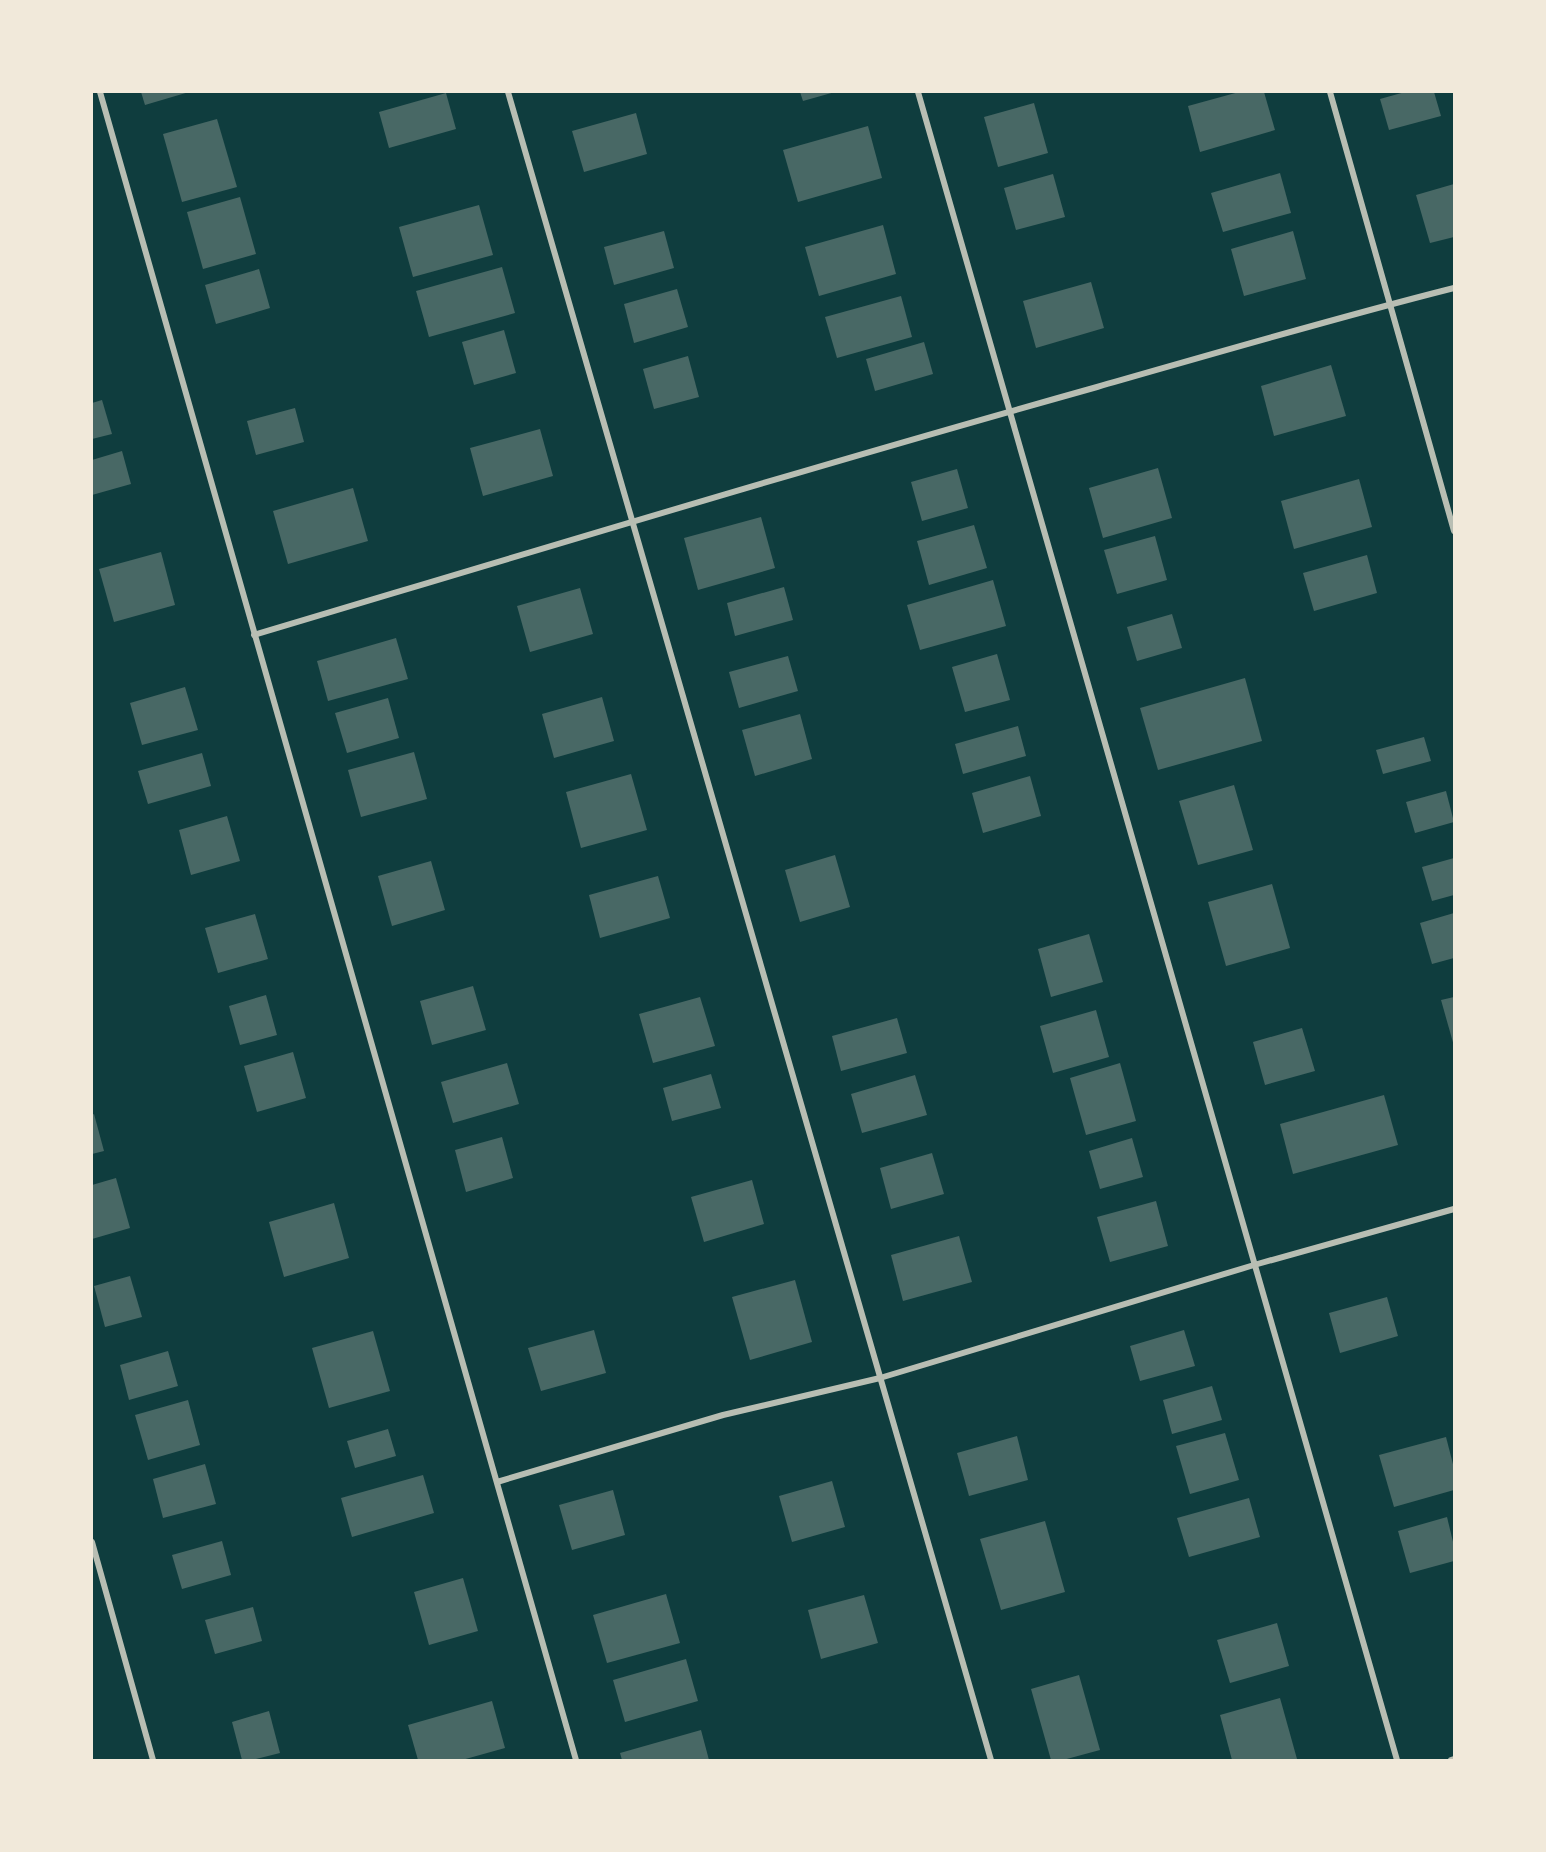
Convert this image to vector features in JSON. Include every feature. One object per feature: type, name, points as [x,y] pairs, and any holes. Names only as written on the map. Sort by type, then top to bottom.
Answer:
[{"type":"street","points":[[100,92],[576,1761]]},
{"type":"street","points":[[508,92],[991,1761]]},
{"type":"street","points":[[918,92],[1397,1761]]},
{"type":"street","points":[[1330,92],[1455,531]]},
{"type":"street","points":[[254,635],[1010,411],[1390,304],[1455,288]]},
{"type":"street","points":[[497,1482],[723,1415],[880,1378],[1254,1265],[1455,1209]]},
{"type":"street","points":[[92,1542],[153,1761]]},
{"type":"building","points":[[141,92],[189,92],[145,105]]},
{"type":"building","points":[[800,92],[835,92],[803,101]]},
{"type":"building","points":[[1239,92],[1264,92],[1275,130],[1200,152],[1188,106]]},
{"type":"building","points":[[1405,92],[1434,92],[1441,116],[1389,130],[1380,99]]},
{"type":"building","points":[[446,93],[456,129],[389,148],[379,112]]},
{"type":"building","points":[[1034,103],[1048,153],[998,167],[984,117]]},
{"type":"building","points":[[636,113],[647,154],[584,172],[572,131]]},
{"type":"building","points":[[217,119],[237,187],[182,202],[163,134]]},
{"type":"building","points":[[868,126],[882,178],[798,202],[783,150]]},
{"type":"building","points":[[1280,173],[1291,213],[1223,232],[1211,193]]},
{"type":"building","points":[[1053,174],[1065,217],[1016,230],[1004,188]]},
{"type":"building","points":[[1454,184],[1454,237],[1430,243],[1416,195]]},
{"type":"building","points":[[240,197],[256,254],[203,269],[187,212]]},
{"type":"building","points":[[479,205],[493,255],[413,277],[399,227]]},
{"type":"building","points":[[883,225],[896,274],[819,296],[805,247]]},
{"type":"building","points":[[664,231],[674,268],[614,285],[604,247]]},
{"type":"building","points":[[1293,231],[1306,279],[1244,296],[1231,249]]},
{"type":"building","points":[[502,267],[515,313],[429,337],[416,291]]},
{"type":"building","points":[[259,269],[270,308],[216,324],[205,285]]},
{"type":"building","points":[[1091,282],[1104,328],[1036,348],[1023,301]]},
{"type":"building","points":[[677,289],[688,327],[634,343],[624,304]]},
{"type":"building","points":[[901,296],[912,337],[837,358],[825,317]]},
{"type":"building","points":[[504,330],[516,373],[474,385],[462,342]]},
{"type":"building","points":[[924,342],[933,374],[875,391],[866,359]]},
{"type":"building","points":[[688,356],[699,397],[654,409],[643,369]]},
{"type":"building","points":[[1331,365],[1346,416],[1274,436],[1261,386]]},
{"type":"building","points":[[102,400],[112,434],[92,439],[92,403]]},
{"type":"building","points":[[295,408],[304,442],[256,455],[247,421]]},
{"type":"building","points":[[540,429],[553,476],[483,496],[470,448]]},
{"type":"building","points":[[122,451],[131,484],[92,495],[92,460]]},
{"type":"building","points":[[1158,468],[1172,518],[1103,538],[1089,488]]},
{"type":"building","points":[[957,469],[968,508],[922,521],[911,482]]},
{"type":"building","points":[[1359,479],[1372,527],[1294,549],[1281,501]]},
{"type":"building","points":[[353,488],[368,541],[288,564],[273,511]]},
{"type":"building","points":[[761,517],[775,568],[698,590],[684,538]]},
{"type":"building","points":[[974,525],[987,568],[929,585],[917,541]]},
{"type":"building","points":[[1155,536],[1167,580],[1117,594],[1104,550]]},
{"type":"building","points":[[161,552],[175,605],[114,622],[99,569]]},
{"type":"building","points":[[1367,555],[1377,593],[1314,611],[1303,573]]},
{"type":"building","points":[[993,580],[1006,626],[920,650],[907,605]]},
{"type":"building","points":[[784,587],[793,620],[735,636],[727,603]]},
{"type":"building","points":[[580,588],[593,634],[530,652],[517,606]]},
{"type":"building","points":[[1172,614],[1182,648],[1137,661],[1127,627]]},
{"type":"building","points":[[396,638],[408,679],[328,701],[317,661]]},
{"type":"building","points":[[997,654],[1010,700],[965,712],[952,667]]},
{"type":"building","points":[[788,656],[798,691],[739,708],[729,672]]},
{"type":"building","points":[[1245,678],[1262,741],[1158,770],[1140,708]]},
{"type":"building","points":[[185,687],[198,730],[142,745],[130,703]]},
{"type":"building","points":[[602,697],[614,741],[554,758],[542,714]]},
{"type":"building","points":[[388,698],[399,738],[347,753],[335,713]]},
{"type":"building","points":[[800,714],[812,759],[755,776],[742,730]]},
{"type":"building","points":[[1018,726],[1026,756],[963,774],[955,744]]},
{"type":"building","points":[[1424,737],[1431,761],[1383,774],[1376,750]]},
{"type":"building","points":[[414,752],[427,799],[361,817],[348,770]]},
{"type":"building","points":[[202,753],[211,786],[148,804],[138,771]]},
{"type":"building","points":[[631,774],[647,830],[581,848],[566,792]]},
{"type":"building","points":[[1030,776],[1041,816],[983,833],[972,793]]},
{"type":"building","points":[[1234,785],[1253,850],[1198,865],[1179,801]]},
{"type":"building","points":[[1446,791],[1454,822],[1415,833],[1406,802]]},
{"type":"building","points":[[227,816],[240,861],[191,875],[179,830]]},
{"type":"building","points":[[835,855],[850,907],[800,922],[785,870]]},
{"type":"building","points":[[1454,858],[1454,895],[1432,901],[1422,867]]},
{"type":"building","points":[[431,861],[445,910],[392,926],[378,876]]},
{"type":"building","points":[[658,876],[670,918],[600,938],[589,895]]},
{"type":"building","points":[[1272,884],[1290,948],[1226,966],[1208,902]]},
{"type":"building","points":[[1454,913],[1454,958],[1432,964],[1420,923]]},
{"type":"building","points":[[255,914],[268,959],[218,973],[205,928]]},
{"type":"building","points":[[1089,934],[1103,982],[1051,997],[1038,949]]},
{"type":"building","points":[[473,986],[486,1030],[432,1045],[420,1001]]},
{"type":"building","points":[[266,995],[277,1035],[240,1045],[229,1006]]},
{"type":"building","points":[[700,997],[715,1046],[653,1063],[639,1014]]},
{"type":"building","points":[[1454,997],[1454,1046],[1441,1000]]},
{"type":"building","points":[[1096,1010],[1109,1057],[1053,1073],[1040,1026]]},
{"type":"building","points":[[897,1018],[907,1053],[841,1071],[832,1036]]},
{"type":"building","points":[[1302,1028],[1315,1071],[1265,1085],[1253,1042]]},
{"type":"building","points":[[293,1052],[306,1098],[257,1112],[244,1066]]},
{"type":"building","points":[[507,1063],[519,1104],[453,1123],[441,1082]]},
{"type":"building","points":[[1120,1063],[1136,1121],[1086,1135],[1070,1078]]},
{"type":"building","points":[[711,1074],[721,1108],[672,1121],[663,1088]]},
{"type":"building","points":[[915,1075],[927,1115],[862,1133],[851,1094]]},
{"type":"building","points":[[1384,1095],[1398,1145],[1293,1174],[1280,1124]]},
{"type":"building","points":[[94,1114],[104,1151],[92,1154],[92,1115]]},
{"type":"building","points":[[502,1137],[513,1178],[466,1192],[455,1150]]},
{"type":"building","points":[[1132,1138],[1143,1177],[1100,1189],[1089,1151]]},
{"type":"building","points":[[932,1153],[944,1194],[891,1209],[880,1168]]},
{"type":"building","points":[[116,1178],[130,1228],[92,1239],[92,1185]]},
{"type":"building","points":[[752,1180],[764,1224],[704,1242],[691,1197]]},
{"type":"building","points":[[1156,1201],[1168,1246],[1110,1262],[1097,1217]]},
{"type":"building","points":[[334,1203],[349,1258],[284,1277],[269,1222]]},
{"type":"building","points":[[959,1236],[972,1282],[903,1301],[891,1255]]},
{"type":"building","points":[[130,1276],[142,1317],[105,1327],[94,1286]]},
{"type":"building","points":[[795,1280],[812,1342],[750,1360],[732,1297]]},
{"type":"building","points":[[1387,1297],[1398,1336],[1340,1353],[1329,1313]]},
{"type":"building","points":[[594,1330],[606,1373],[541,1391],[528,1348]]},
{"type":"building","points":[[1184,1330],[1195,1366],[1140,1381],[1130,1346]]},
{"type":"building","points":[[373,1331],[390,1391],[329,1408],[312,1348]]},
{"type":"building","points":[[168,1351],[178,1386],[129,1400],[120,1365]]},
{"type":"building","points":[[1212,1386],[1222,1420],[1172,1434],[1163,1400]]},
{"type":"building","points":[[188,1400],[200,1445],[148,1460],[135,1415]]},
{"type":"building","points":[[388,1429],[396,1456],[355,1468],[347,1441]]},
{"type":"building","points":[[1225,1433],[1239,1480],[1190,1494],[1176,1446]]},
{"type":"building","points":[[1017,1436],[1028,1480],[969,1496],[957,1453]]},
{"type":"building","points":[[1446,1437],[1454,1468],[1454,1490],[1394,1507],[1379,1455]]},
{"type":"building","points":[[205,1464],[216,1504],[163,1518],[153,1479]]},
{"type":"building","points":[[423,1475],[434,1513],[352,1537],[341,1498]]},
{"type":"building","points":[[832,1481],[845,1527],[792,1542],[779,1496]]},
{"type":"building","points":[[613,1490],[625,1535],[572,1550],[559,1505]]},
{"type":"building","points":[[1249,1498],[1260,1537],[1189,1557],[1177,1518]]},
{"type":"building","points":[[1447,1517],[1454,1546],[1454,1561],[1410,1573],[1398,1531]]},
{"type":"building","points":[[1045,1521],[1065,1592],[1001,1610],[980,1539]]},
{"type":"building","points":[[222,1541],[231,1575],[182,1589],[172,1555]]},
{"type":"building","points":[[463,1578],[478,1631],[429,1645],[414,1592]]},
{"type":"building","points":[[666,1594],[680,1643],[607,1663],[593,1615]]},
{"type":"building","points":[[864,1595],[878,1643],[821,1659],[808,1610]]},
{"type":"building","points":[[253,1607],[262,1641],[215,1654],[205,1620]]},
{"type":"building","points":[[1277,1623],[1289,1666],[1230,1683],[1217,1640]]},
{"type":"building","points":[[686,1659],[698,1701],[625,1722],[613,1680]]},
{"type":"building","points":[[1079,1675],[1100,1750],[1063,1760],[1051,1760],[1031,1689]]},
{"type":"building","points":[[1280,1698],[1297,1759],[1232,1760],[1220,1715]]},
{"type":"building","points":[[492,1701],[505,1748],[462,1760],[418,1760],[408,1725]]},
{"type":"building","points":[[269,1711],[280,1753],[252,1760],[242,1760],[232,1722]]},
{"type":"building","points":[[701,1730],[709,1760],[622,1760],[620,1753]]}]
